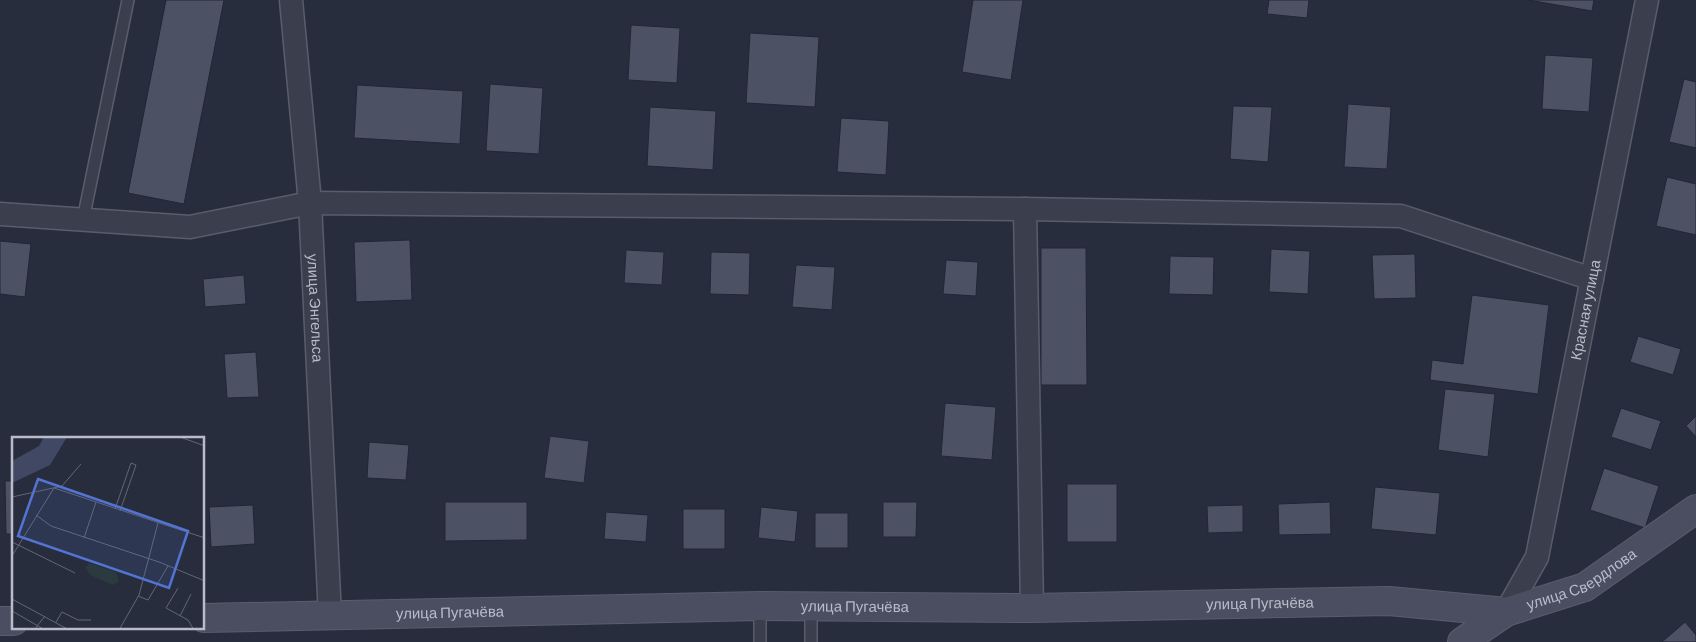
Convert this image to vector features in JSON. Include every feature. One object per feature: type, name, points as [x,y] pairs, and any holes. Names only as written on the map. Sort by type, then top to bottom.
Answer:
[{"type":"street","name":"улица Энгельса","points":[[291,0],[310,203],[330,616]]},
{"type":"street","name":"Красная улица","points":[[1506,612],[1537,557],[1647,0]]},
{"type":"street","points":[[0,214],[190,227],[310,203],[1025,209],[1401,216],[1592,280]]},
{"type":"street","points":[[1025,209],[1032,608]]},
{"type":"street","name":"улица Свердлова","points":[[1462,642],[1506,612],[1585,586],[1696,509]]},
{"type":"street","name":"улица Пугачёва","points":[[205,618],[760,606],[1032,608],[1389,601],[1506,612]]},
{"type":"lane","points":[[83,220],[128,0]]},
{"type":"lane","points":[[760,606],[760,642]]},
{"type":"lane","points":[[811,607],[811,642]]},
{"type":"building","points":[[166,0],[224,0],[184,204],[128,193]]},
{"type":"building","points":[[973,0],[1023,0],[1011,80],[962,72]]},
{"type":"building","points":[[1269,0],[1309,0],[1307,18],[1267,14]]},
{"type":"building","points":[[1528,0],[1594,0],[1592,11]]},
{"type":"building","points":[[631,25],[680,28],[677,83],[628,80]]},
{"type":"building","points":[[750,33],[819,37],[815,107],[746,103]]},
{"type":"building","points":[[1545,55],[1593,58],[1589,112],[1542,109]]},
{"type":"building","points":[[1684,79],[1696,82],[1696,148],[1669,142]]},
{"type":"building","points":[[490,84],[543,88],[539,154],[486,151]]},
{"type":"building","points":[[357,85],[463,91],[460,144],[354,138]]},
{"type":"building","points":[[1348,104],[1391,107],[1387,169],[1344,167]]},
{"type":"building","points":[[1233,106],[1272,107],[1268,162],[1230,159]]},
{"type":"building","points":[[650,107],[716,111],[713,170],[647,166]]},
{"type":"building","points":[[841,118],[889,121],[886,175],[837,172]]},
{"type":"building","points":[[1667,177],[1696,184],[1696,235],[1656,226]]},
{"type":"building","points":[[410,240],[412,300],[356,302],[354,242]]},
{"type":"building","points":[[0,241],[31,244],[25,297],[0,294]]},
{"type":"building","points":[[1041,248],[1086,248],[1087,385],[1041,385]]},
{"type":"building","points":[[1271,249],[1310,251],[1308,294],[1269,292]]},
{"type":"building","points":[[626,250],[664,252],[662,285],[624,283]]},
{"type":"building","points":[[711,252],[750,253],[749,295],[710,294]]},
{"type":"building","points":[[1415,254],[1416,298],[1374,299],[1372,255]]},
{"type":"building","points":[[1170,256],[1214,257],[1213,295],[1169,294]]},
{"type":"building","points":[[946,260],[978,262],[976,296],[943,294]]},
{"type":"building","points":[[796,265],[835,267],[832,310],[792,307]]},
{"type":"building","points":[[244,275],[246,304],[205,307],[203,279]]},
{"type":"building","points":[[1472,295],[1549,305],[1538,394],[1430,380],[1432,360],[1463,364]]},
{"type":"building","points":[[1638,336],[1681,349],[1673,375],[1630,362]]},
{"type":"building","points":[[256,352],[259,397],[227,398],[224,354]]},
{"type":"building","points":[[1445,389],[1495,394],[1488,457],[1438,450]]},
{"type":"building","points":[[945,403],[996,407],[992,460],[941,456]]},
{"type":"building","points":[[1621,408],[1661,421],[1651,450],[1611,437]]},
{"type":"building","points":[[1696,416],[1696,437],[1686,426]]},
{"type":"building","points":[[550,436],[589,441],[584,483],[544,478]]},
{"type":"building","points":[[369,442],[409,445],[406,480],[367,478]]},
{"type":"building","points":[[1604,468],[1659,486],[1645,528],[1590,510]]},
{"type":"building","points":[[5,481],[12,481],[12,534],[6,534]]},
{"type":"building","points":[[1067,484],[1117,484],[1117,542],[1067,542]]},
{"type":"building","points":[[1375,487],[1440,493],[1436,535],[1371,529]]},
{"type":"building","points":[[445,502],[527,502],[527,540],[445,541]]},
{"type":"building","points":[[883,502],[917,502],[916,537],[883,537]]},
{"type":"building","points":[[1330,502],[1331,534],[1279,535],[1278,504]]},
{"type":"building","points":[[253,505],[255,544],[211,547],[209,507]]},
{"type":"building","points":[[1243,505],[1243,532],[1208,533],[1207,506]]},
{"type":"building","points":[[761,507],[798,511],[795,542],[758,538]]},
{"type":"building","points":[[683,509],[725,509],[725,549],[683,549]]},
{"type":"building","points":[[606,512],[648,515],[646,542],[604,539]]},
{"type":"building","points":[[815,513],[848,513],[848,548],[815,548]]},
{"type":"building","points":[[1685,622],[1696,635],[1696,642],[1662,642]]}]
